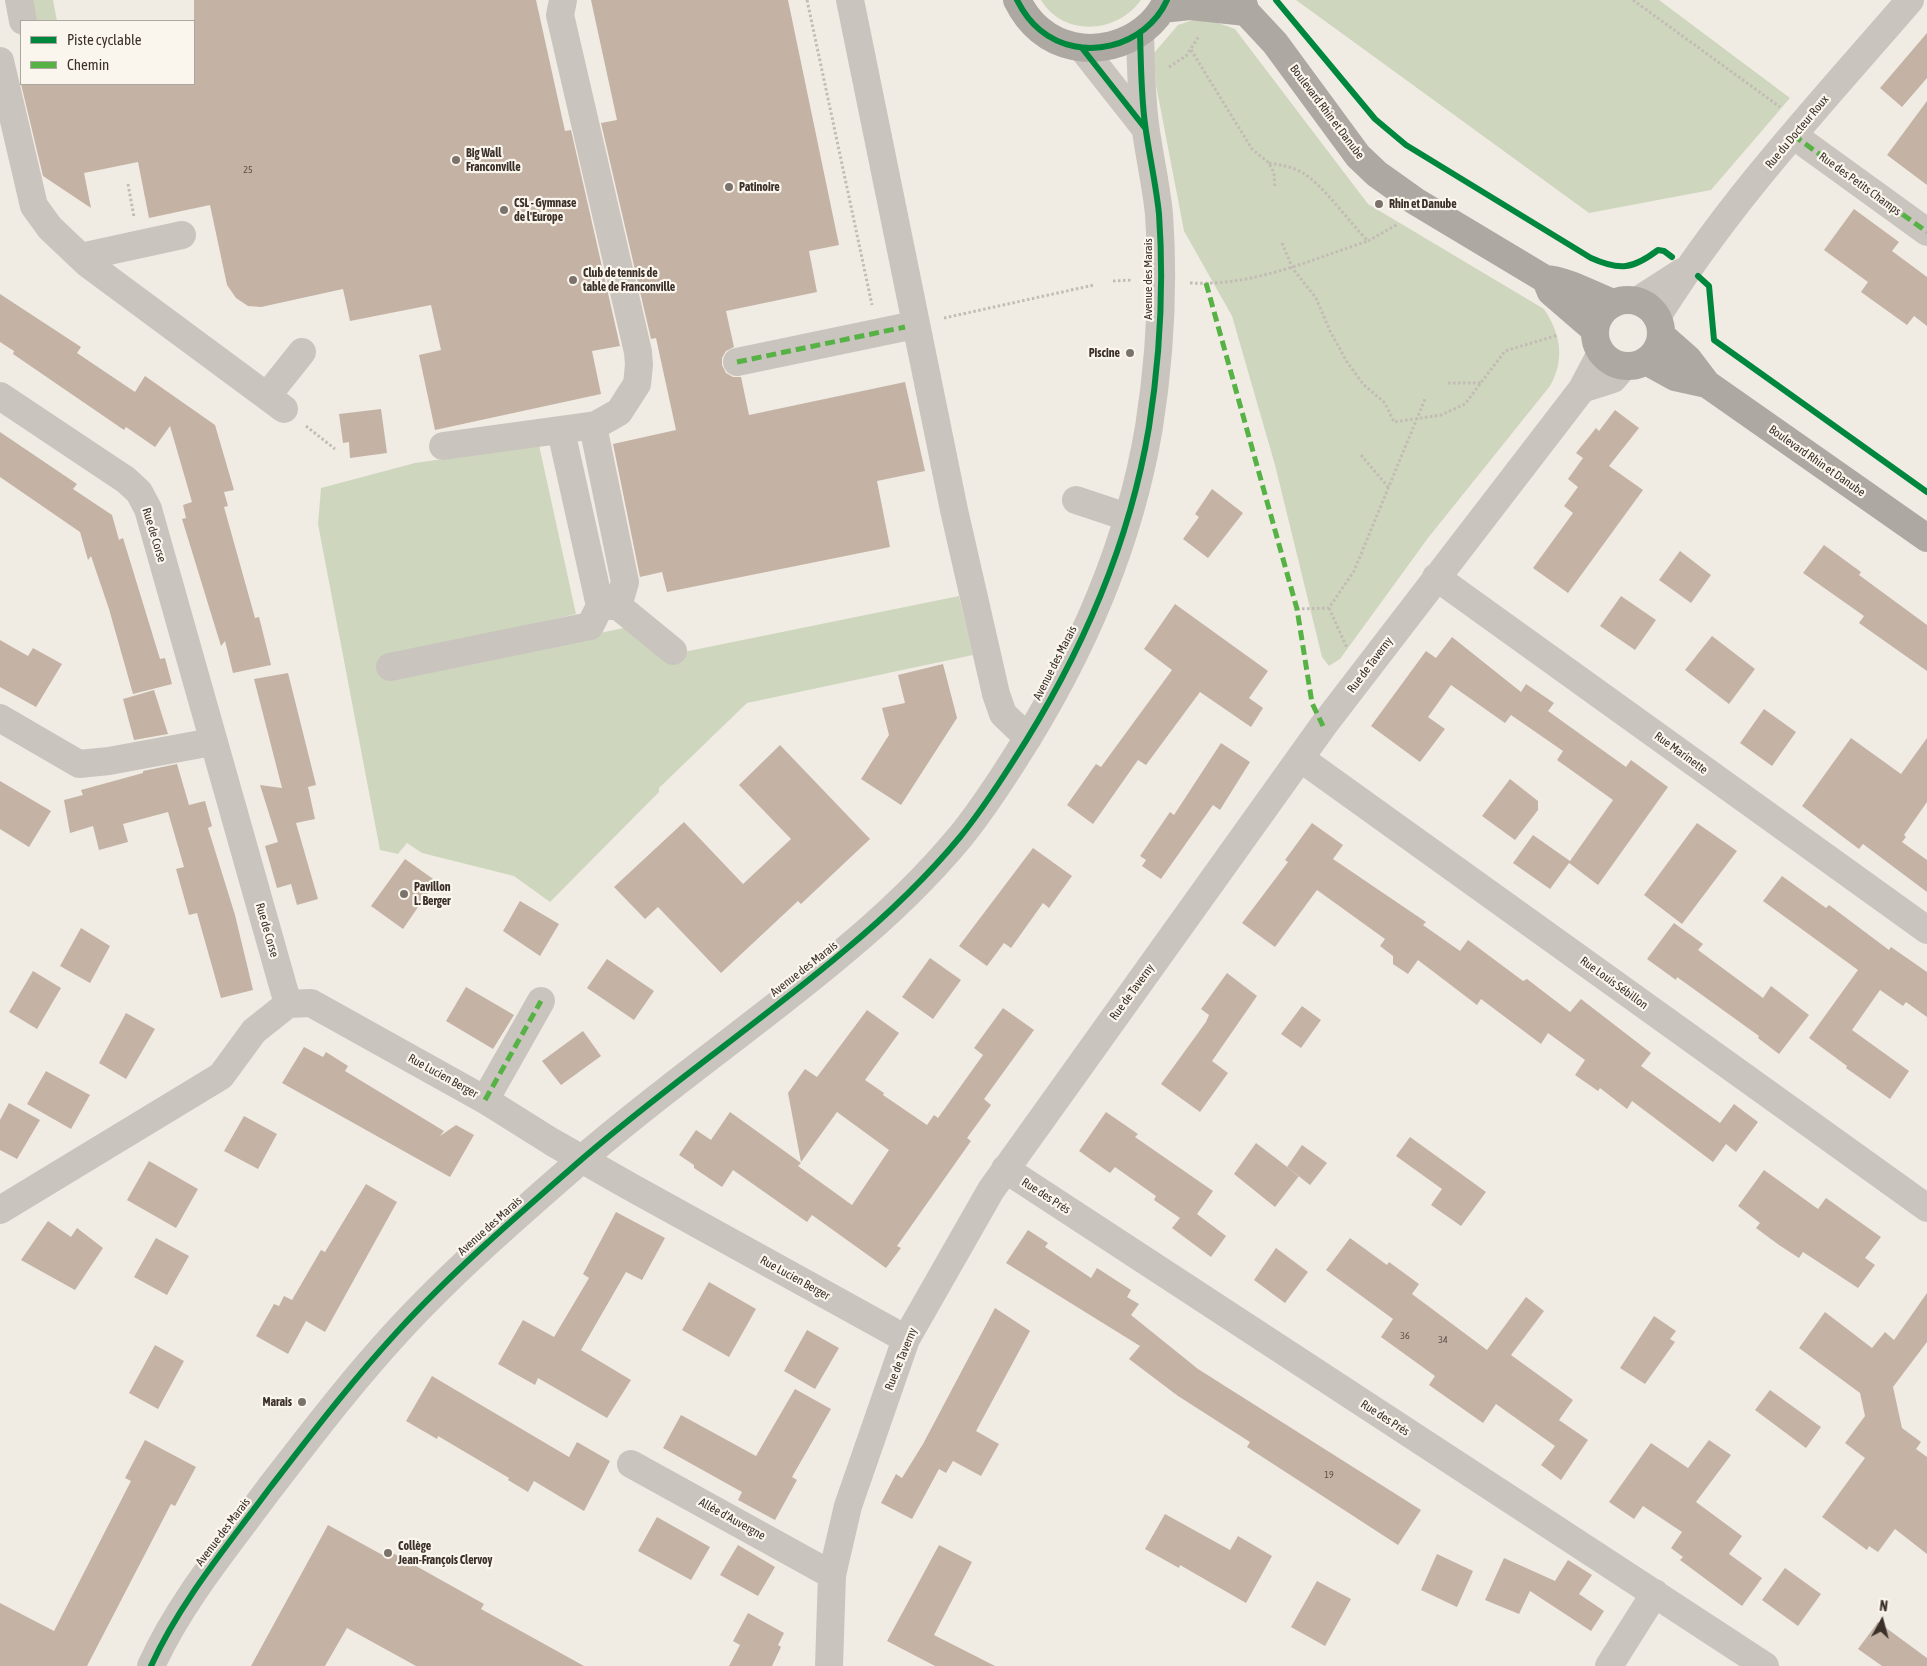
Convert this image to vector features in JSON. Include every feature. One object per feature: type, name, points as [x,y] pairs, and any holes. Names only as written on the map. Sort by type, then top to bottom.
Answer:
[{"type":"main road","points":[[1017,0],[1025,15],[1041,31],[1060,42],[1082,48],[1102,48],[1122,43],[1140,33],[1164,5]]},
{"type":"main road","name":"Boulevard Rhin et Danube","points":[[1164,5],[1244,6],[1275,43],[1358,156],[1377,174],[1415,201],[1545,279],[1559,280],[1573,288],[1642,314],[1688,359],[1707,384],[1927,538]]},
{"type":"main road","name":"Boulevard Rhin et Danube","points":[[1545,279],[1551,292],[1616,353],[1675,377],[1707,384]]},
{"type":"main road","points":[[1604,310],[1642,314],[1654,354],[1616,353],[1598,319],[1604,310]]},
{"type":"street","points":[[18,0],[23,20]]},
{"type":"street","points":[[443,446],[593,426],[619,412],[637,384],[639,365],[560,15],[563,0]]},
{"type":"street","points":[[850,0],[954,510],[996,694],[1003,714],[1028,738]]},
{"type":"street","name":"Rue du Docteur Roux","points":[[1642,314],[1687,268],[1798,129],[1910,0]]},
{"type":"street","name":"Avenue des Marais","points":[[151,1666],[170,1628],[213,1563],[327,1412],[397,1332],[448,1280],[582,1159],[845,951],[907,893],[934,867],[964,832],[1028,738],[1072,659],[1099,600],[1127,517],[1148,429],[1161,307],[1159,218],[1155,174],[1146,129],[1140,83],[1140,33]]},
{"type":"street","name":"Avenue des Marais","points":[[1082,48],[1146,129]]},
{"type":"street","points":[[0,61],[34,206],[50,228],[80,257],[275,403],[302,352]]},
{"type":"street","name":"Rue des Petits Champs","points":[[1798,129],[1927,232]]},
{"type":"street","points":[[80,257],[182,235]]},
{"type":"street","points":[[737,362],[905,327]]},
{"type":"street","name":"Rue de Taverny","points":[[829,1666],[832,1575],[848,1506],[906,1339],[1005,1169],[1300,758],[1436,577],[1582,389],[1616,353]]},
{"type":"street","name":"Rue de Corse","points":[[0,396],[126,480],[139,492],[148,509],[212,742],[288,1004]]},
{"type":"street","points":[[390,667],[590,626],[609,606],[625,582],[593,426]]},
{"type":"street","points":[[561,431],[609,606],[673,651]]},
{"type":"street","points":[[1076,500],[1127,517]]},
{"type":"street","name":"Rue Marinette","points":[[1436,577],[1927,930]]},
{"type":"street","points":[[0,718],[79,764],[109,761],[212,742]]},
{"type":"street","name":"Rue Louis Sébillon","points":[[1300,758],[1927,1208]]},
{"type":"street","points":[[485,1100],[541,1001]]},
{"type":"street","name":"Rue Lucien Berger","points":[[288,1004],[311,1003],[485,1100],[582,1159],[906,1339]]},
{"type":"street","points":[[0,1210],[221,1076],[254,1031],[288,1004]]},
{"type":"street","name":"Rue des Prés","points":[[1005,1169],[1765,1666]]},
{"type":"street","name":"Allée d'Auvergne","points":[[632,1464],[832,1575]]},
{"type":"street","points":[[1609,1666],[1655,1593]]},
{"type":"path","points":[[807,0],[877,332]]},
{"type":"path","points":[[1633,0],[1798,129]]},
{"type":"path","points":[[1162,71],[1186,56],[1200,35]]},
{"type":"path","points":[[1191,50],[1252,149],[1270,163],[1304,173],[1317,184],[1368,241]]},
{"type":"path","points":[[1270,163],[1274,173],[1275,188]]},
{"type":"path","points":[[1206,283],[1240,281],[1293,269],[1368,241],[1400,223]]},
{"type":"path","points":[[1282,243],[1293,269],[1316,298],[1330,331],[1363,384],[1385,403],[1394,422],[1441,415],[1465,404],[1505,351],[1562,334]]},
{"type":"path","points":[[1113,281],[1138,280]]},
{"type":"path","points":[[943,318],[1094,285]]},
{"type":"path","points":[[1448,383],[1481,383]]},
{"type":"path","points":[[1329,608],[1354,571],[1425,399]]},
{"type":"path","points":[[275,403],[334,449]]},
{"type":"path","points":[[1361,455],[1389,488]]},
{"type":"path","points":[[1297,609],[1329,608]]},
{"type":"path","points":[[1329,608],[1350,654]]},
{"type":"green space","points":[[30,0],[53,0],[57,20],[34,20]]},
{"type":"green space","points":[[1041,0],[1141,0],[1131,11],[1119,19],[1105,25],[1091,27],[1063,21],[1051,12]]},
{"type":"green space","points":[[1296,0],[1659,0],[1790,98],[1711,190],[1589,213]]},
{"type":"green space","points":[[1202,17],[1235,29],[1368,204],[1544,309],[1554,328],[1559,347],[1558,367],[1550,386],[1428,538],[1340,659],[1329,666],[1322,657],[1275,465],[1232,316],[1184,231],[1156,85],[1154,53],[1178,25]]},
{"type":"green space","points":[[539,445],[576,614],[498,632],[469,661],[628,627],[664,656],[959,596],[973,655],[747,703],[659,788],[659,792],[550,902],[514,876],[422,853],[407,843],[398,854],[380,850],[318,524],[321,488],[415,463]]},
{"type":"building","name":"CSL - Gymnase de l'Europe","points":[[194,0],[536,0],[565,131],[571,130],[620,346],[592,351],[601,394],[435,430],[419,355],[441,350],[431,305],[350,321],[343,289],[261,307],[248,306],[236,298],[227,285],[210,205],[149,218],[138,162],[84,173],[91,208],[43,176],[21,85],[195,85]]},
{"type":"building","points":[[591,0],[788,0],[839,245],[809,251],[817,292],[726,311],[734,347],[726,351],[722,358],[722,365],[726,373],[733,377],[741,377],[749,415],[905,382],[925,471],[877,481],[890,547],[667,592],[662,572],[640,577],[613,444],[676,430],[656,338],[651,339],[601,123],[617,120]]},
{"type":"building","points":[[1927,33],[1927,78],[1902,107],[1880,88]]},
{"type":"building","points":[[1927,101],[1927,185],[1887,155]]},
{"type":"building","points":[[1854,209],[1899,242],[1892,251],[1927,277],[1927,326],[1914,316],[1907,325],[1861,292],[1868,282],[1824,250]]},
{"type":"building","points":[[0,294],[81,347],[77,353],[135,392],[145,376],[215,425],[234,490],[224,492],[228,506],[224,507],[255,618],[259,617],[271,665],[233,673],[225,641],[221,646],[182,519],[186,518],[183,505],[192,502],[170,426],[155,447],[126,427],[124,430],[13,354],[14,351],[0,342]]},
{"type":"building","points":[[381,409],[387,453],[350,458],[349,442],[343,443],[339,414]]},
{"type":"building","points":[[1615,410],[1639,428],[1609,466],[1643,490],[1568,593],[1533,568],[1573,513],[1564,506],[1578,487],[1568,479],[1583,458],[1576,453],[1596,428],[1599,431]]},
{"type":"building","points":[[0,432],[77,484],[73,489],[112,515],[119,540],[123,538],[160,659],[165,658],[172,684],[133,694],[109,609],[91,556],[88,560],[80,532],[0,477]]},
{"type":"building","points":[[1212,489],[1243,513],[1208,558],[1183,539],[1199,517],[1195,514]]},
{"type":"building","points":[[1824,545],[1861,572],[1859,575],[1927,625],[1927,671],[1859,623],[1864,616],[1803,573]]},
{"type":"building","points":[[1680,551],[1711,575],[1691,603],[1659,580]]},
{"type":"building","points":[[1621,596],[1656,620],[1635,650],[1600,626]]},
{"type":"building","points":[[1175,604],[1268,671],[1249,698],[1263,708],[1251,727],[1200,692],[1146,765],[1138,760],[1093,824],[1067,805],[1096,764],[1101,767],[1172,670],[1144,649]]},
{"type":"building","points":[[1712,636],[1755,669],[1729,704],[1685,670]]},
{"type":"building","points":[[1452,637],[1521,692],[1526,684],[1554,703],[1548,711],[1626,767],[1631,760],[1668,787],[1598,885],[1569,863],[1550,889],[1513,863],[1533,835],[1570,861],[1613,800],[1557,760],[1563,751],[1511,715],[1505,723],[1451,685],[1428,717],[1445,729],[1420,762],[1371,726],[1426,651],[1436,658]]},
{"type":"building","points":[[0,640],[28,656],[33,648],[62,664],[36,707],[0,687]]},
{"type":"building","points":[[943,664],[957,718],[901,805],[861,779],[889,735],[882,708],[905,703],[898,675]]},
{"type":"building","points":[[288,673],[316,785],[308,787],[315,819],[296,823],[318,899],[297,905],[291,884],[277,888],[265,846],[278,842],[260,785],[282,788],[254,679]]},
{"type":"building","points":[[154,690],[168,734],[134,740],[123,699]]},
{"type":"building","points":[[1764,709],[1796,732],[1772,766],[1740,743]]},
{"type":"building","points":[[1851,738],[1901,774],[1927,738],[1927,802],[1904,835],[1906,837],[1902,842],[1927,860],[1927,892],[1863,844],[1859,849],[1802,806]]},
{"type":"building","points":[[1221,743],[1250,762],[1220,810],[1213,805],[1161,879],[1142,866],[1146,860],[1140,856],[1170,812],[1174,815]]},
{"type":"building","points":[[780,745],[870,839],[801,904],[798,901],[721,973],[658,907],[645,919],[614,887],[684,822],[743,884],[791,839],[739,785]]},
{"type":"building","points":[[177,764],[189,805],[205,801],[212,826],[208,828],[235,915],[253,990],[221,998],[197,913],[189,915],[176,869],[184,867],[168,812],[123,824],[128,842],[99,850],[93,826],[70,833],[64,800],[83,795],[81,790],[143,773],[143,771]]},
{"type":"building","points":[[1510,779],[1538,801],[1538,810],[1515,840],[1482,816]]},
{"type":"building","points":[[0,781],[51,811],[29,847],[0,829]]},
{"type":"building","points":[[1312,823],[1343,845],[1333,859],[1426,922],[1423,925],[1460,951],[1468,940],[1523,981],[1527,979],[1570,1012],[1581,999],[1651,1053],[1641,1066],[1720,1123],[1734,1104],[1758,1122],[1736,1152],[1726,1144],[1713,1162],[1632,1101],[1627,1109],[1600,1088],[1598,1091],[1575,1075],[1585,1060],[1548,1033],[1541,1044],[1481,999],[1477,1005],[1418,960],[1408,974],[1393,964],[1393,956],[1380,946],[1385,939],[1317,890],[1275,947],[1242,923],[1288,862],[1285,860]]},
{"type":"building","points":[[1697,823],[1737,851],[1682,924],[1644,895]]},
{"type":"building","points":[[1033,848],[1072,876],[1049,908],[1043,903],[1011,948],[1004,943],[987,966],[959,946]]},
{"type":"building","name":"Pavillon L. Berger","points":[[405,859],[436,881],[403,929],[371,906]]},
{"type":"building","points":[[1782,876],[1826,908],[1829,905],[1889,950],[1891,947],[1927,972],[1927,1017],[1906,1002],[1903,1006],[1880,990],[1852,1030],[1909,1071],[1890,1099],[1846,1068],[1847,1066],[1809,1038],[1858,970],[1763,901]]},
{"type":"building","points":[[520,901],[559,924],[540,956],[503,931]]},
{"type":"building","points":[[1674,923],[1703,944],[1698,950],[1763,998],[1771,986],[1809,1015],[1779,1054],[1758,1038],[1759,1036],[1677,977],[1676,980],[1647,959]]},
{"type":"building","points":[[81,928],[110,946],[90,983],[60,966]]},
{"type":"building","points":[[930,958],[961,980],[933,1019],[902,997]]},
{"type":"building","points":[[607,959],[654,991],[634,1020],[587,988]]},
{"type":"building","points":[[33,971],[61,988],[37,1029],[9,1012]]},
{"type":"building","points":[[1227,973],[1257,996],[1212,1061],[1228,1073],[1200,1112],[1161,1084],[1206,1022],[1209,1015],[1201,1009]]},
{"type":"building","points":[[466,987],[514,1015],[493,1049],[446,1021]]},
{"type":"building","points":[[1302,1006],[1321,1020],[1301,1048],[1281,1034]]},
{"type":"building","points":[[1003,1008],[1034,1030],[984,1099],[991,1105],[967,1138],[971,1141],[897,1246],[901,1248],[886,1268],[812,1215],[807,1222],[733,1170],[722,1187],[679,1155],[696,1130],[711,1140],[730,1112],[801,1163],[798,1166],[852,1205],[889,1150],[837,1112],[801,1162],[788,1093],[805,1069],[817,1077],[867,1010],[899,1033],[865,1080],[884,1093],[883,1095],[927,1125],[934,1115],[938,1118],[983,1055],[974,1048]]},
{"type":"building","points":[[126,1013],[155,1029],[126,1079],[99,1063]]},
{"type":"building","points":[[583,1031],[601,1056],[561,1085],[542,1061]]},
{"type":"building","points":[[304,1047],[323,1057],[326,1052],[348,1066],[345,1071],[444,1131],[440,1136],[456,1125],[474,1135],[450,1177],[282,1083]]},
{"type":"building","points":[[46,1071],[90,1095],[71,1129],[27,1104]]},
{"type":"building","points":[[9,1103],[40,1120],[17,1159],[0,1150],[0,1120]]},
{"type":"building","points":[[1106,1112],[1138,1134],[1135,1137],[1213,1191],[1197,1214],[1226,1236],[1211,1257],[1172,1228],[1180,1218],[1154,1200],[1156,1196],[1115,1167],[1110,1173],[1079,1151]]},
{"type":"building","points":[[244,1116],[277,1134],[258,1169],[224,1151]]},
{"type":"building","points":[[1410,1137],[1486,1192],[1461,1226],[1431,1205],[1442,1189],[1396,1156]]},
{"type":"building","points":[[1256,1143],[1299,1176],[1275,1207],[1234,1174]]},
{"type":"building","points":[[1302,1145],[1327,1163],[1310,1185],[1287,1167]]},
{"type":"building","points":[[149,1161],[198,1189],[176,1228],[127,1200]]},
{"type":"building","points":[[1764,1170],[1818,1209],[1826,1198],[1881,1237],[1865,1258],[1875,1265],[1858,1288],[1803,1252],[1799,1258],[1779,1245],[1756,1228],[1760,1223],[1738,1206]]},
{"type":"building","points":[[366,1184],[397,1202],[325,1332],[306,1321],[288,1354],[256,1336],[274,1304],[279,1306],[284,1296],[292,1300],[321,1250],[325,1252]]},
{"type":"building","points":[[616,1212],[665,1238],[642,1280],[626,1272],[581,1350],[631,1380],[607,1418],[538,1378],[535,1385],[498,1364],[523,1320],[554,1337],[589,1278],[583,1274]]},
{"type":"building","points":[[48,1221],[71,1237],[77,1228],[103,1248],[75,1290],[21,1260]]},
{"type":"building","points":[[1028,1230],[1048,1243],[1045,1247],[1091,1278],[1097,1268],[1131,1290],[1127,1297],[1139,1304],[1131,1315],[1198,1369],[1421,1510],[1398,1545],[1247,1447],[1250,1442],[1178,1396],[1129,1359],[1140,1346],[1006,1263]]},
{"type":"building","points":[[156,1238],[189,1256],[167,1295],[134,1277]]},
{"type":"building","points":[[1350,1238],[1387,1265],[1389,1262],[1419,1284],[1412,1294],[1487,1350],[1526,1297],[1544,1311],[1511,1355],[1573,1400],[1559,1420],[1588,1440],[1561,1480],[1541,1465],[1555,1446],[1496,1404],[1483,1423],[1429,1385],[1435,1376],[1381,1337],[1393,1319],[1326,1270]]},
{"type":"building","points":[[1276,1248],[1308,1272],[1285,1303],[1254,1280]]},
{"type":"building","points":[[709,1282],[756,1309],[729,1357],[682,1330]]},
{"type":"building","points":[[1927,1293],[1927,1342],[1893,1387],[1902,1428],[1921,1442],[1916,1449],[1927,1457],[1927,1554],[1895,1529],[1878,1552],[1869,1546],[1867,1550],[1822,1517],[1865,1458],[1845,1443],[1865,1416],[1860,1393],[1799,1348],[1825,1312],[1872,1348],[1885,1332],[1894,1340]]},
{"type":"building","points":[[995,1308],[1030,1331],[976,1431],[999,1444],[981,1476],[953,1461],[946,1473],[939,1469],[912,1519],[881,1503],[896,1474],[902,1478],[923,1444]]},
{"type":"building","points":[[1654,1316],[1676,1331],[1670,1339],[1675,1342],[1645,1384],[1620,1368]]},
{"type":"building","points":[[807,1330],[839,1348],[815,1389],[784,1371]]},
{"type":"building","points":[[155,1345],[184,1361],[158,1409],[129,1393]]},
{"type":"building","points":[[432,1376],[569,1457],[577,1442],[610,1461],[584,1511],[534,1481],[528,1492],[508,1480],[509,1478],[438,1436],[437,1439],[406,1421]]},
{"type":"building","points":[[795,1389],[831,1409],[792,1477],[797,1480],[775,1520],[738,1500],[742,1492],[663,1448],[681,1415],[756,1456]]},
{"type":"building","points":[[1770,1390],[1821,1427],[1806,1448],[1755,1410]]},
{"type":"building","points":[[145,1440],[196,1467],[175,1506],[171,1504],[87,1666],[0,1666],[0,1603],[54,1631],[131,1481],[125,1478]]},
{"type":"building","points":[[1709,1440],[1731,1455],[1696,1502],[1742,1536],[1729,1554],[1762,1578],[1742,1606],[1680,1560],[1683,1557],[1671,1548],[1682,1532],[1643,1506],[1634,1519],[1609,1502],[1651,1443],[1688,1468]]},
{"type":"building","points":[[1165,1514],[1230,1550],[1238,1536],[1272,1556],[1246,1603],[1180,1565],[1179,1568],[1145,1549]]},
{"type":"building","points":[[657,1517],[710,1547],[691,1580],[638,1551]]},
{"type":"building","points":[[328,1525],[388,1558],[391,1552],[484,1604],[481,1609],[584,1666],[416,1666],[347,1628],[325,1666],[251,1666]]},
{"type":"building","points":[[738,1545],[775,1567],[758,1596],[720,1575]]},
{"type":"building","points":[[939,1545],[972,1562],[934,1635],[995,1666],[935,1666],[887,1641]]},
{"type":"building","points":[[1437,1554],[1473,1571],[1457,1607],[1421,1590]]},
{"type":"building","points":[[1504,1558],[1555,1581],[1568,1560],[1592,1575],[1579,1594],[1604,1611],[1591,1631],[1530,1591],[1519,1614],[1485,1600]]},
{"type":"building","points":[[1785,1568],[1821,1594],[1798,1626],[1762,1600]]},
{"type":"building","points":[[1317,1581],[1351,1599],[1325,1646],[1291,1627]]},
{"type":"building","points":[[748,1613],[784,1633],[778,1645],[781,1647],[772,1666],[729,1666],[740,1645],[733,1641]]},
{"type":"building","points":[[1878,1622],[1927,1658],[1927,1666],[1882,1666],[1858,1649]]},
{"type":"marked path","points":[[1793,135],[1927,232]]},
{"type":"marked path","points":[[1206,283],[1297,609],[1312,703],[1323,726]]},
{"type":"marked path","points":[[737,362],[905,327]]},
{"type":"marked path","points":[[485,1100],[541,1001]]},
{"type":"cycle path","points":[[1017,0],[1024,13],[1040,30],[1056,40],[1074,46],[1093,48],[1111,45],[1128,39],[1144,29],[1157,16],[1167,0]]},
{"type":"cycle path","points":[[1276,0],[1375,119],[1406,145],[1591,258],[1610,265],[1626,266],[1641,261],[1658,250],[1664,251],[1672,257]]},
{"type":"cycle path","points":[[151,1666],[176,1619],[221,1553],[331,1409],[397,1332],[464,1265],[582,1159],[646,1106],[812,978],[890,911],[947,852],[967,828],[994,791],[1036,724],[1079,644],[1098,602],[1128,516],[1140,472],[1149,427],[1158,348],[1161,267],[1159,214],[1144,113],[1140,33]]},
{"type":"cycle path","points":[[1082,48],[1145,128]]},
{"type":"cycle path","points":[[1698,276],[1709,286],[1714,340],[1927,492]]},
{"type":"place","name":"Big Wall Franconville","points":[[456,160]]},
{"type":"place","name":"Patinoire","points":[[729,187]]},
{"type":"place","name":"Rhin et Danube","points":[[1379,204]]},
{"type":"place","name":"CSL - Gymnase de l'Europe","points":[[504,210]]},
{"type":"place","name":"Club de tennis de table de Franconville","points":[[573,280]]},
{"type":"place","name":"Piscine","points":[[1130,353]]},
{"type":"place","name":"Pavillon L. Berger","points":[[404,894]]},
{"type":"place","name":"Marais","points":[[302,1402]]},
{"type":"place","name":"Collège Jean-François Clervoy","points":[[388,1553]]}]
